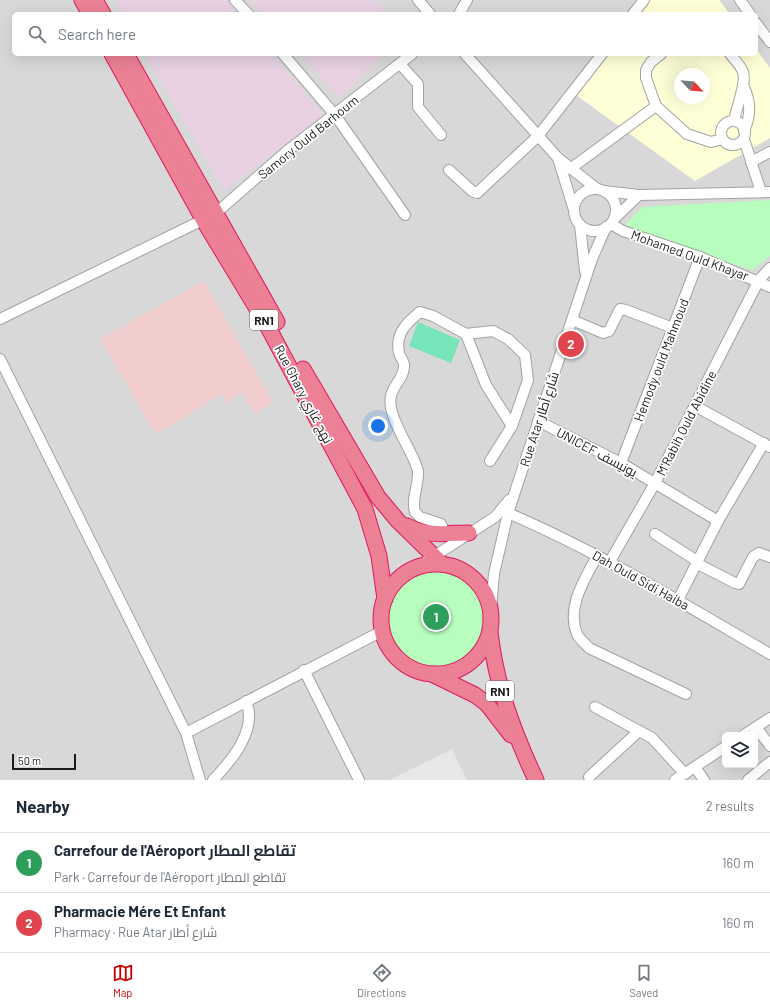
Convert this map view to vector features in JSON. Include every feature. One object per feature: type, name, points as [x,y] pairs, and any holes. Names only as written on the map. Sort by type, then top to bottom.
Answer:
[{"type":"highway","points":[[82,0],[89,12]]},
{"type":"highway","points":[[95,0],[102,12]]},
{"type":"highway","name":"Rue Ghary نهج غاري","points":[[113,56],[367,481],[398,521],[438,559]]},
{"type":"highway","name":"Rue Ghary نهج غاري","points":[[127,56],[210,217]]},
{"type":"highway","name":"Rue Ghary نهج غاري","points":[[272,324],[365,509],[379,556],[385,599]]},
{"type":"highway","points":[[398,521],[419,532],[434,535],[469,534]]},
{"type":"highway","points":[[438,559],[465,571],[482,587],[491,608],[490,631],[487,641],[473,660],[454,671],[431,674],[412,669],[402,662],[386,643],[382,630],[381,615],[385,599],[390,588],[398,579],[419,566],[438,559]]},
{"type":"highway","name":"RN1","points":[[490,631],[499,686],[521,748],[536,780]]},
{"type":"highway","name":"RN1","points":[[431,674],[475,695],[487,704],[521,748]]},
{"type":"street","points":[[235,0],[246,12]]},
{"type":"street","points":[[419,0],[428,12]]},
{"type":"street","points":[[460,12],[467,0]]},
{"type":"street","points":[[635,12],[644,0]]},
{"type":"street","points":[[740,0],[749,12]]},
{"type":"street","points":[[758,26],[770,42]]},
{"type":"street","points":[[285,56],[335,115],[405,214]]},
{"type":"street","name":"Samory Ould Barhoum","points":[[0,319],[210,217],[287,151],[410,56]]},
{"type":"street","points":[[467,56],[558,158],[570,169],[610,196],[616,211],[610,223]]},
{"type":"street","points":[[449,170],[472,191],[477,193],[538,136],[600,56]]},
{"type":"street","points":[[658,56],[651,62],[646,70],[646,78],[656,106],[687,134],[712,142],[722,139]]},
{"type":"street","points":[[574,211],[578,198],[590,190],[639,195],[766,192],[751,162],[744,135],[739,123],[734,121],[726,123],[721,129],[722,139],[725,143],[732,146],[739,144],[744,135],[750,119],[750,107],[744,87],[744,72],[732,56]]},
{"type":"street","points":[[400,64],[418,84],[418,107],[441,135]]},
{"type":"street","points":[[734,121],[739,98],[744,87]]},
{"type":"street","points":[[570,169],[656,106]]},
{"type":"street","points":[[751,162],[770,152]]},
{"type":"street","points":[[558,158],[574,211],[580,225],[593,231],[610,223],[639,195]]},
{"type":"street","name":"Mohamed Ould Khayar","points":[[610,223],[623,231],[700,257],[759,280],[770,287]]},
{"type":"street","name":"Rue Atar شارع أطار","points":[[491,608],[494,574],[508,513],[597,245],[610,223]]},
{"type":"street","name":"Rue Atar شارع أطار","points":[[580,225],[585,257],[585,281]]},
{"type":"street","name":"Hemody ould Mahmoud","points":[[621,463],[700,257]]},
{"type":"street","name":"M'Rabih Ould Abidine","points":[[609,563],[655,483],[759,280],[770,268]]},
{"type":"street","points":[[572,320],[603,333],[609,331],[620,309],[673,328]]},
{"type":"street","points":[[446,535],[442,524],[420,517],[415,512],[414,499],[418,481],[418,471],[392,412],[391,396],[401,376],[404,364],[399,353],[399,338],[404,325],[420,312],[433,316],[466,334],[493,331],[508,339],[525,355],[528,380],[512,426],[490,461]]},
{"type":"street","points":[[466,334],[486,385],[512,426]]},
{"type":"street","points":[[0,359],[186,733],[200,780]]},
{"type":"street","points":[[678,600],[718,521],[767,445],[695,406]]},
{"type":"street","name":"UNICEF يونيسف","points":[[538,421],[621,463],[718,521]]},
{"type":"street","name":"Rue Atar شارع أطار","points":[[438,559],[469,534],[495,517],[505,508],[517,489]]},
{"type":"street","name":"Dah Ould Sidi Haiba","points":[[508,513],[551,531],[678,600],[770,654]]},
{"type":"street","points":[[655,534],[696,562],[739,584],[753,556],[759,553],[770,557]]},
{"type":"street","points":[[597,556],[576,600],[574,616],[577,635],[589,648],[686,694]]},
{"type":"street","points":[[186,733],[382,630]]},
{"type":"street","points":[[304,670],[359,780]]},
{"type":"street","points":[[213,780],[228,764],[243,739],[250,714],[246,701]]},
{"type":"street","points":[[595,707],[652,738],[685,774]]},
{"type":"street","points":[[748,732],[770,718]]},
{"type":"street","points":[[756,727],[770,746]]},
{"type":"street","points":[[589,777],[639,731]]},
{"type":"street","points":[[675,780],[722,749]]},
{"type":"street","points":[[748,780],[770,762]]},
{"type":"street","points":[[695,767],[704,780]]},
{"type":"shaded area","points":[[0,0],[770,0],[770,780],[0,780]]},
{"type":"shaded area","points":[[115,0],[226,0],[236,12],[122,12]]},
{"type":"shaded area","points":[[251,0],[376,0],[387,12],[261,12]]},
{"type":"shaded area","points":[[647,0],[719,0],[728,12],[638,12]]},
{"type":"shaded area","points":[[758,52],[770,68],[770,138],[695,181],[576,95],[605,56],[758,56]]},
{"type":"shaded area","points":[[146,56],[274,56],[324,115],[224,191]]},
{"type":"shaded area","points":[[302,56],[382,56],[339,98]]},
{"type":"shaded area","points":[[204,281],[273,402],[255,414],[242,392],[227,403],[222,394],[156,434],[100,339]]},
{"type":"shaded area","points":[[452,749],[467,780],[389,780]]},
{"type":"green space","points":[[770,200],[770,256],[752,270],[629,232],[626,224],[642,207]]},
{"type":"green space","points":[[418,322],[460,340],[451,363],[409,346]]},
{"type":"green space","points":[[426,567],[446,567],[455,570],[472,581],[483,598],[486,607],[486,627],[483,636],[472,653],[455,664],[446,667],[426,667],[408,659],[400,653],[394,645],[386,627],[386,607],[394,589],[400,581],[408,575]]},
{"type":"place","name":"Pharmacie Mére Et Enfant","points":[[571,344]]},
{"type":"place","name":"Carrefour de l'Aéroport تقاطع المطار","points":[[436,617]]}]
